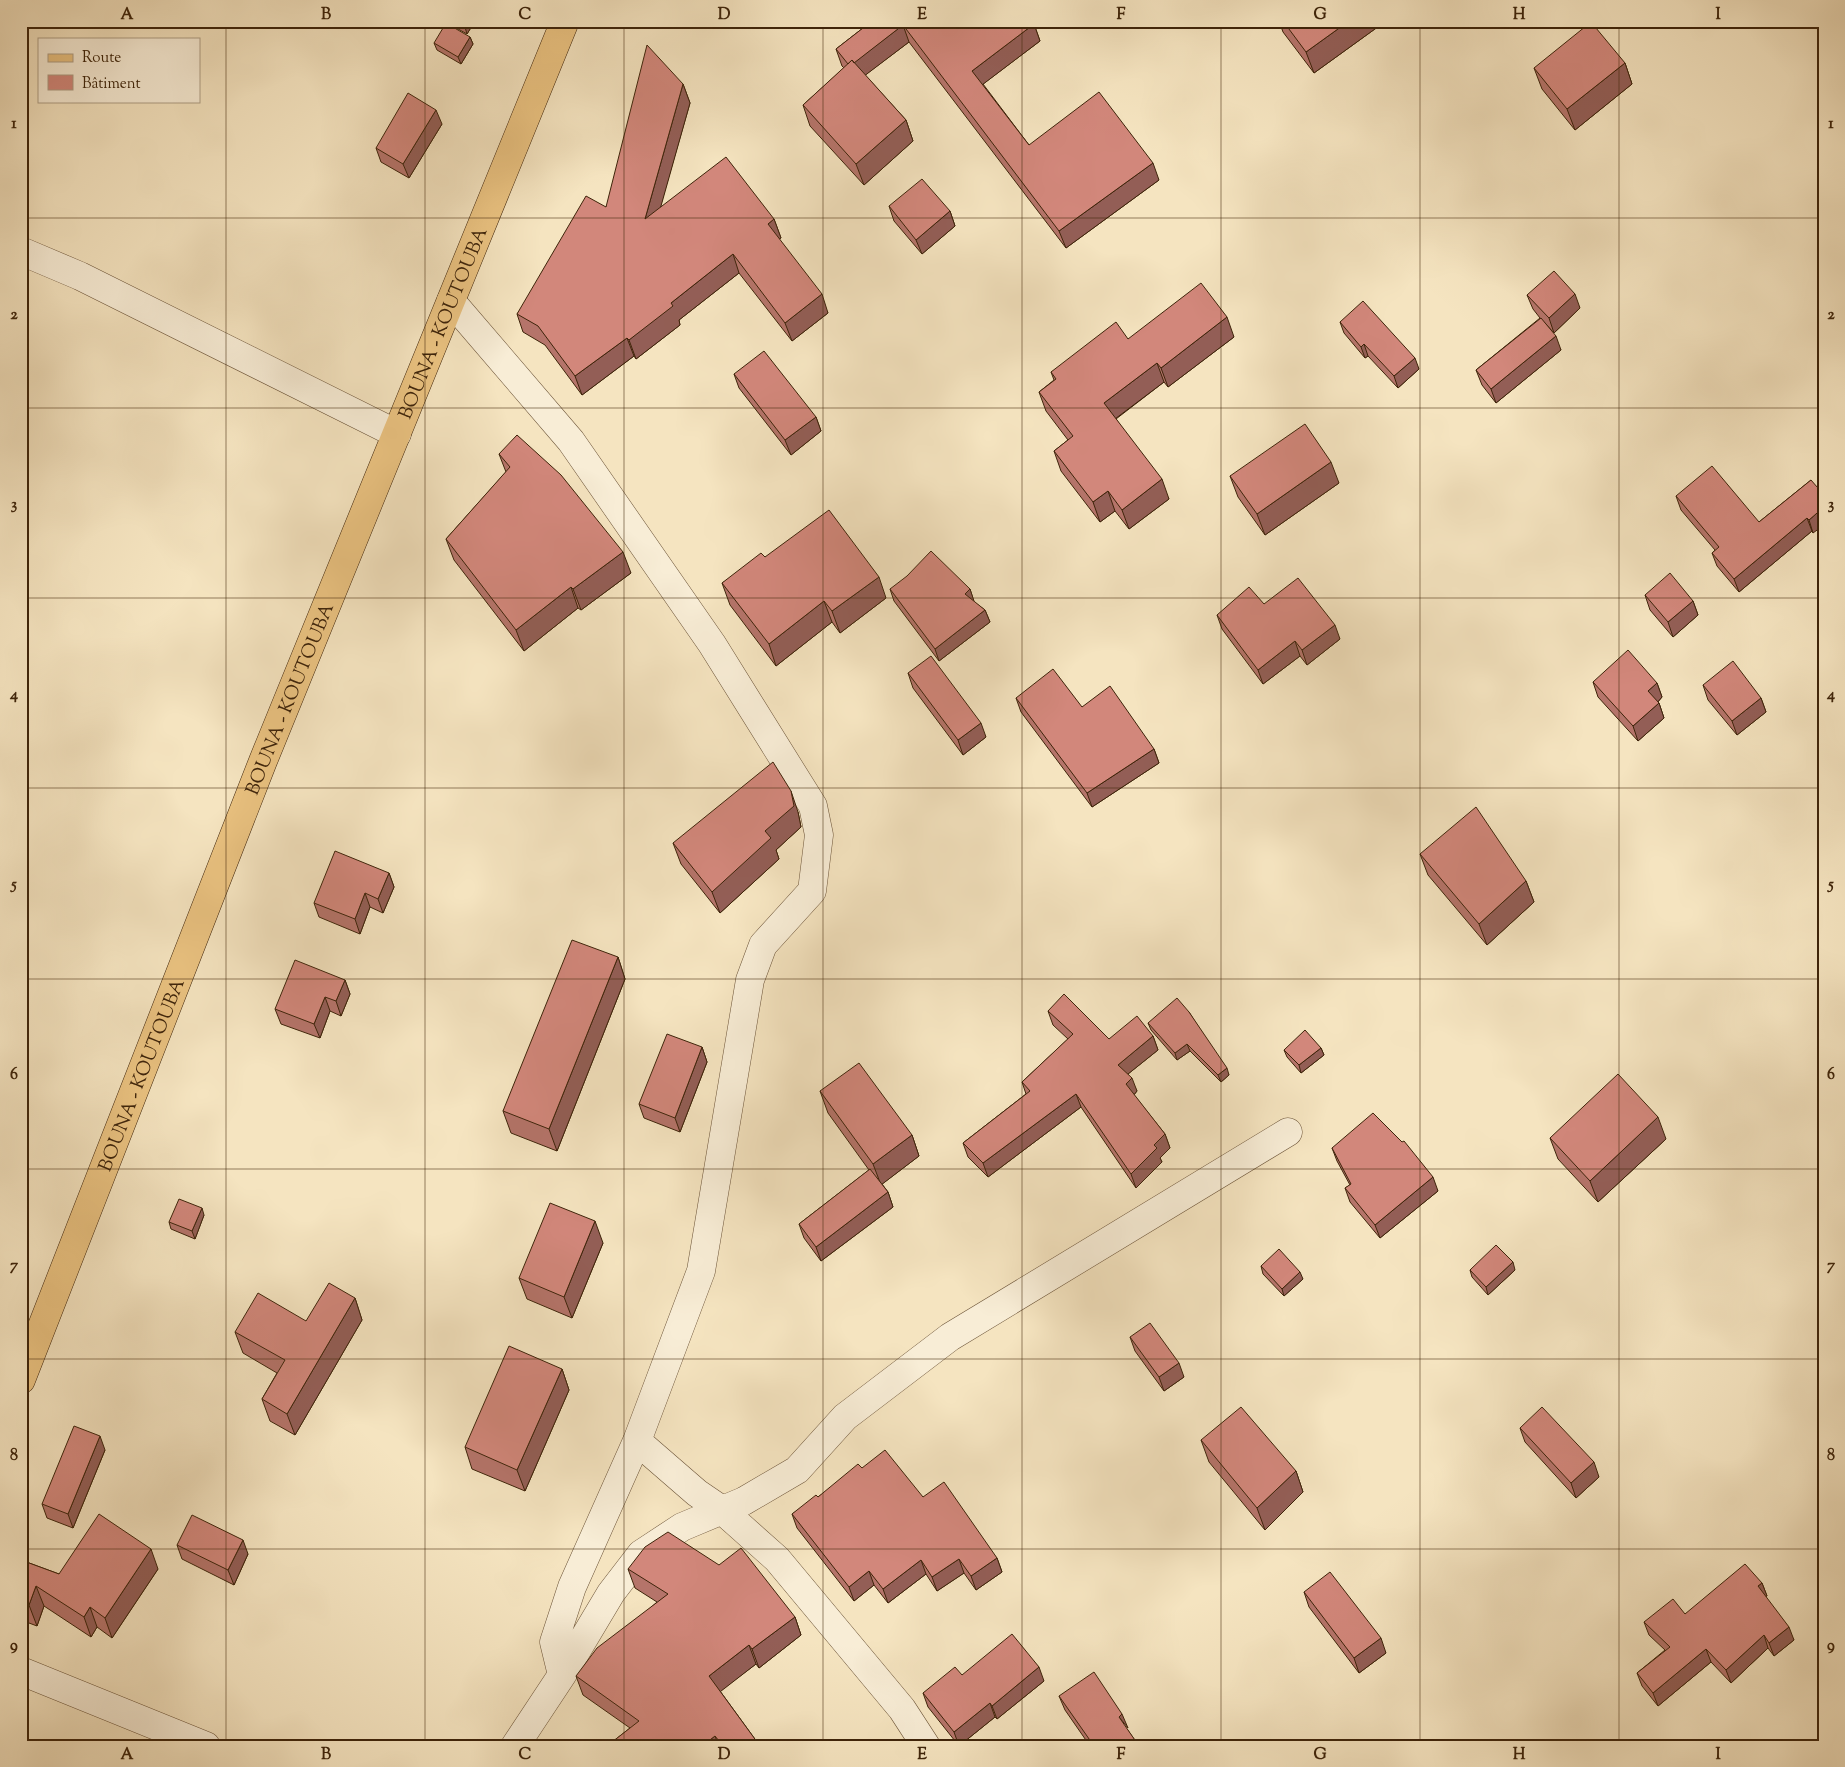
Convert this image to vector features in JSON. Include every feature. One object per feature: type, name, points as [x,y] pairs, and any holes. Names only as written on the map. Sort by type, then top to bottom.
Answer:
[{"type":"main road","name":"BOUNA - KOUTOUBA","points":[[21,1380],[263,761],[564,21]]},
{"type":"street","points":[[21,251],[80,276],[397,434]]},
{"type":"street","points":[[451,301],[571,441],[712,644],[813,806],[819,835],[812,891],[763,945],[750,980],[701,1271],[637,1441],[572,1587],[554,1642],[562,1674]]},
{"type":"street","points":[[515,1746],[562,1674],[611,1593],[641,1554],[682,1527],[744,1500],[797,1470],[846,1417],[950,1337],[1288,1132]]},
{"type":"street","points":[[637,1441],[697,1493],[722,1510],[777,1559],[902,1709],[926,1746]]},
{"type":"street","points":[[21,1671],[206,1746]]},
{"type":"building","points":[[454,21],[468,21],[465,27]]},
{"type":"building","points":[[872,21],[1032,21],[1034,24],[972,71],[1029,145],[1099,92],[1153,163],[1059,231],[903,25],[854,63],[852,60],[848,64],[836,49]]},
{"type":"building","points":[[1283,21],[1349,21],[1306,52]]},
{"type":"building","points":[[1591,22],[1625,63],[1567,109],[1534,68]]},
{"type":"building","points":[[446,23],[470,37],[458,57],[434,43]]},
{"type":"building","points":[[647,45],[683,84],[645,219],[726,157],[774,219],[768,224],[822,294],[785,323],[733,254],[671,303],[673,306],[629,340],[627,338],[575,376],[538,326],[517,314],[586,196],[606,207]]},
{"type":"building","points":[[852,60],[906,120],[856,164],[803,105]]},
{"type":"building","points":[[408,93],[436,110],[403,164],[376,148]]},
{"type":"building","points":[[922,179],[950,211],[916,240],[889,206]]},
{"type":"building","points":[[1554,271],[1575,294],[1549,318],[1527,295]]},
{"type":"building","points":[[1201,283],[1227,317],[1161,368],[1157,363],[1104,403],[1162,479],[1122,510],[1108,491],[1093,502],[1054,451],[1073,436],[1039,392],[1056,379],[1051,372],[1116,322],[1128,339]]},
{"type":"building","points":[[1363,301],[1415,358],[1394,376],[1364,344],[1361,347],[1340,322]]},
{"type":"building","points":[[1541,318],[1556,336],[1491,389],[1476,370]]},
{"type":"building","points":[[764,351],[816,417],[785,440],[734,374]]},
{"type":"building","points":[[1305,424],[1331,462],[1257,514],[1230,476]]},
{"type":"building","points":[[517,435],[561,475],[623,552],[573,589],[571,587],[516,630],[446,539],[510,467],[499,454]]},
{"type":"building","points":[[1712,466],[1759,522],[1811,480],[1824,495],[1824,507],[1809,520],[1807,518],[1734,579],[1712,553],[1719,547],[1676,496]]},
{"type":"building","points":[[829,510],[879,577],[832,611],[824,601],[769,644],[722,583],[761,553],[765,557]]},
{"type":"building","points":[[931,551],[970,589],[965,594],[985,610],[935,649],[890,589],[907,576]]},
{"type":"building","points":[[1670,573],[1693,601],[1668,622],[1645,595]]},
{"type":"building","points":[[1298,578],[1335,625],[1302,650],[1295,641],[1258,670],[1217,615],[1249,587],[1264,604]]},
{"type":"building","points":[[1628,650],[1657,683],[1648,691],[1659,703],[1633,726],[1593,682]]},
{"type":"building","points":[[931,656],[981,723],[958,740],[908,673]]},
{"type":"building","points":[[1733,661],[1761,698],[1732,721],[1703,685]]},
{"type":"building","points":[[1053,669],[1082,707],[1110,686],[1154,749],[1087,793],[1016,698]]},
{"type":"building","points":[[773,762],[791,791],[794,806],[765,831],[771,838],[712,892],[673,843]]},
{"type":"building","points":[[1476,807],[1526,881],[1479,924],[1420,854]]},
{"type":"building","points":[[335,851],[389,873],[378,899],[365,893],[355,919],[314,903]]},
{"type":"building","points":[[572,940],[618,957],[549,1129],[503,1111]]},
{"type":"building","points":[[295,960],[345,980],[336,1001],[325,997],[314,1024],[275,1009]]},
{"type":"building","points":[[1064,994],[1109,1039],[1137,1016],[1153,1036],[1118,1065],[1132,1078],[1126,1084],[1165,1134],[1154,1145],[1157,1148],[1131,1174],[1076,1094],[983,1163],[963,1143],[1030,1091],[1022,1082],[1073,1034],[1048,1011]]},
{"type":"building","points":[[1177,998],[1189,1012],[1227,1068],[1218,1075],[1187,1044],[1175,1053],[1148,1023]]},
{"type":"building","points":[[1305,1030],[1321,1048],[1299,1065],[1284,1050]]},
{"type":"building","points":[[667,1034],[702,1047],[675,1118],[639,1104]]},
{"type":"building","points":[[859,1063],[912,1135],[873,1164],[820,1091]]},
{"type":"building","points":[[1618,1074],[1658,1117],[1590,1181],[1550,1138]]},
{"type":"building","points":[[1373,1113],[1402,1142],[1404,1141],[1433,1177],[1375,1225],[1345,1188],[1351,1184],[1332,1148]]},
{"type":"building","points":[[870,1169],[888,1192],[816,1247],[799,1224]]},
{"type":"building","points":[[179,1199],[202,1208],[192,1231],[169,1222]]},
{"type":"building","points":[[550,1203],[595,1221],[564,1297],[519,1278]]},
{"type":"building","points":[[1496,1245],[1513,1262],[1486,1287],[1470,1270]]},
{"type":"building","points":[[1279,1249],[1300,1272],[1282,1289],[1261,1266]]},
{"type":"building","points":[[329,1283],[355,1298],[287,1414],[262,1399],[285,1360],[235,1332],[258,1293],[306,1321]]},
{"type":"building","points":[[1150,1323],[1179,1363],[1159,1377],[1130,1337]]},
{"type":"building","points":[[1824,1329],[1824,1340],[1818,1333]]},
{"type":"building","points":[[509,1346],[562,1369],[517,1470],[465,1447]]},
{"type":"building","points":[[1241,1407],[1296,1471],[1257,1508],[1201,1440]]},
{"type":"building","points":[[1542,1407],[1594,1462],[1571,1483],[1520,1428]]},
{"type":"building","points":[[74,1426],[100,1436],[68,1514],[42,1504]]},
{"type":"building","points":[[885,1450],[923,1497],[944,1482],[997,1558],[971,1576],[959,1559],[932,1577],[921,1560],[883,1589],[869,1571],[849,1587],[792,1514],[816,1495],[818,1497],[858,1464],[862,1468]]},
{"type":"building","points":[[99,1514],[151,1549],[105,1618],[90,1607],[84,1617],[36,1586],[29,1605],[21,1602],[21,1560],[59,1574]]},
{"type":"building","points":[[192,1515],[243,1540],[228,1570],[177,1545]]},
{"type":"building","points":[[668,1532],[719,1565],[741,1548],[795,1617],[752,1649],[749,1645],[709,1676],[760,1746],[723,1746],[715,1736],[702,1746],[607,1746],[639,1721],[576,1676],[597,1648],[668,1594],[628,1569],[645,1547]]},
{"type":"building","points":[[1745,1564],[1762,1583],[1758,1586],[1789,1627],[1769,1643],[1764,1635],[1726,1670],[1706,1649],[1653,1693],[1637,1673],[1670,1647],[1644,1622],[1673,1599],[1685,1614]]},
{"type":"building","points":[[1330,1572],[1381,1638],[1354,1658],[1304,1592]]},
{"type":"building","points":[[1012,1634],[1039,1667],[992,1706],[990,1703],[954,1732],[923,1693],[955,1667],[962,1675]]},
{"type":"building","points":[[1094,1672],[1122,1714],[1119,1717],[1139,1746],[1094,1746],[1059,1696]]}]
